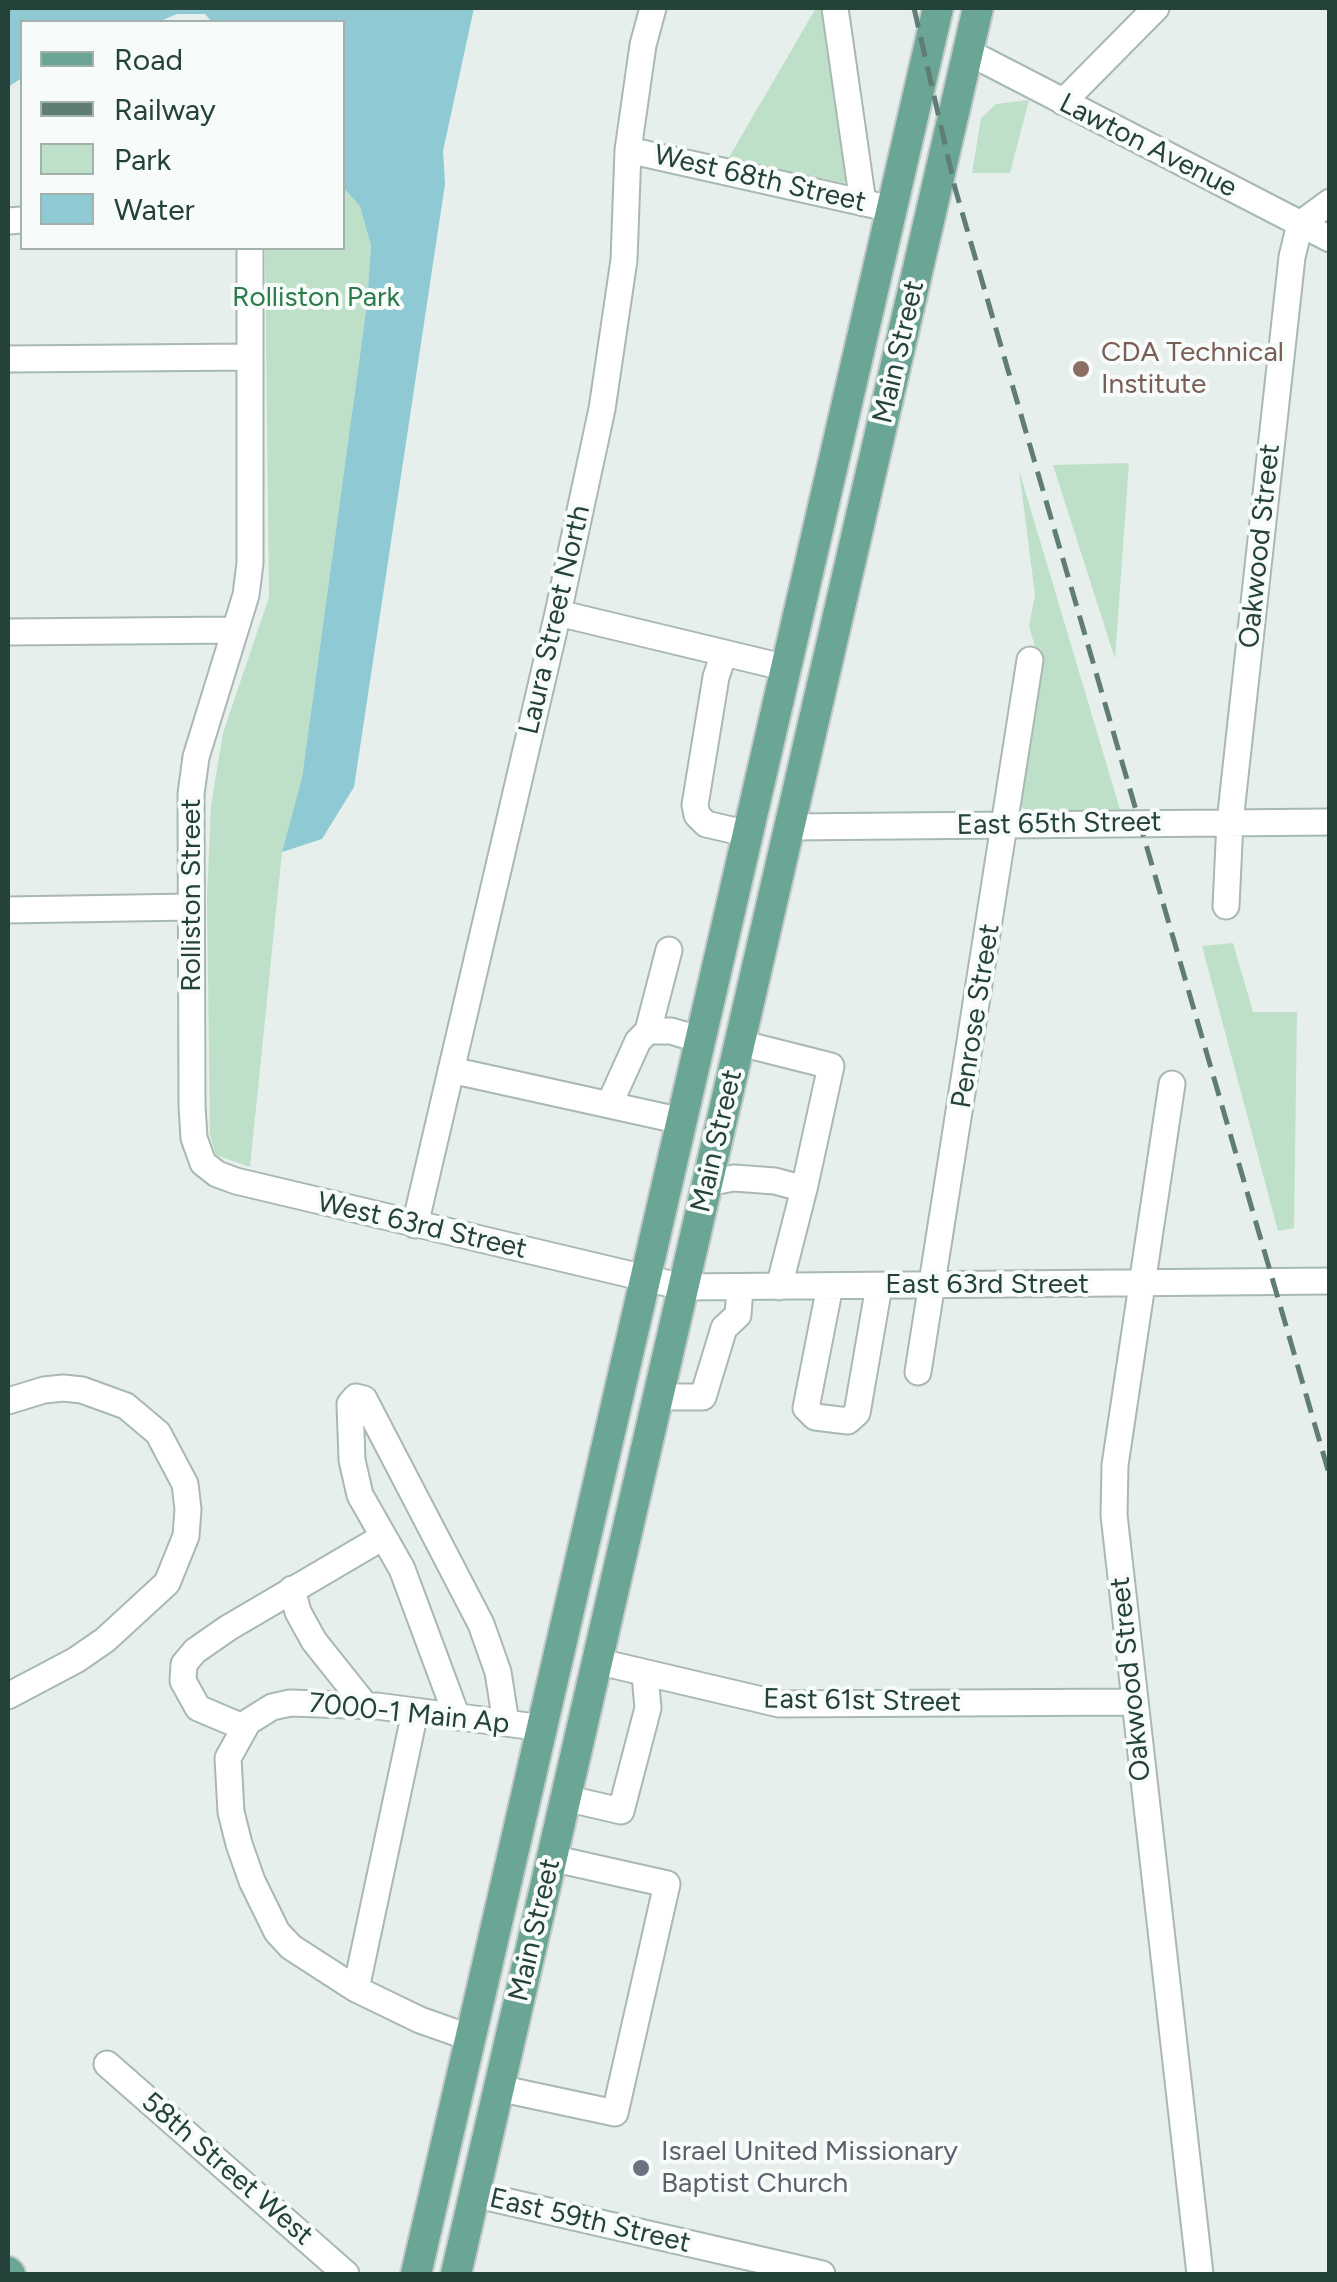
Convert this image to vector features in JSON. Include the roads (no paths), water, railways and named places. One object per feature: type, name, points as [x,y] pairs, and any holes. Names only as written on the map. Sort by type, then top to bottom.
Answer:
[{"type":"main road","name":"Main Street","points":[[416,2274],[862,336],[877,206],[938,8]]},
{"type":"main road","name":"Main Street","points":[[456,2274],[978,8]]},
{"type":"main road","points":[[789,827],[778,802],[803,685],[811,562]]},
{"type":"main road","points":[[474,2194],[464,2183],[462,2168],[480,2078],[494,1939]]},
{"type":"street","name":"Laura Street North","points":[[414,1225],[602,409],[624,260],[628,150],[643,46],[654,8]]},
{"type":"street","points":[[835,8],[877,206]]},
{"type":"street","points":[[1063,102],[1156,8]]},
{"type":"street","name":"Lawton Avenue","points":[[968,52],[1330,239]]},
{"type":"street","name":"West 68th Street","points":[[628,150],[877,206]]},
{"type":"street","points":[[1300,224],[1330,202]]},
{"type":"street","name":"Oakwood Street","points":[[1226,906],[1230,822],[1292,257],[1300,224]]},
{"type":"street","points":[[8,359],[248,357],[250,250]]},
{"type":"street","points":[[862,336],[900,344]]},
{"type":"street","name":"Rolliston Street","points":[[203,1163],[194,1138],[192,1106],[191,794],[196,757],[246,595],[250,563],[248,357]]},
{"type":"street","points":[[558,613],[787,668]]},
{"type":"street","points":[[8,632],[235,630]]},
{"type":"street","points":[[724,653],[716,677],[695,805],[697,815],[706,824],[749,834]]},
{"type":"street","name":"Penrose Street","points":[[918,1372],[1030,660]]},
{"type":"street","name":"East 65th Street","points":[[789,827],[1330,822]]},
{"type":"street","points":[[8,910],[191,907]]},
{"type":"street","points":[[609,1105],[638,1041],[648,1031],[670,950]]},
{"type":"street","points":[[648,1031],[658,1029],[700,1040]]},
{"type":"street","points":[[740,1043],[831,1066],[779,1286]]},
{"type":"street","points":[[451,1070],[682,1121]]},
{"type":"street","name":"Oakwood Street","points":[[1172,1084],[1114,1464],[1114,1515],[1132,1702],[1200,2274]]},
{"type":"street","name":"West 63rd Street","points":[[203,1163],[236,1181],[646,1279]]},
{"type":"street","points":[[708,1183],[734,1178],[804,1188]]},
{"type":"street","name":"East 63rd Street","points":[[646,1279],[684,1286],[740,1287],[1330,1281]]},
{"type":"street","points":[[830,1286],[806,1408],[815,1417],[848,1421],[857,1413],[879,1286]]},
{"type":"street","points":[[658,1397],[703,1397],[724,1328],[738,1316],[740,1287]]},
{"type":"street","points":[[8,1401],[63,1388],[94,1393],[126,1406],[158,1432],[185,1484],[188,1509],[186,1536],[167,1583],[76,1660],[8,1696]]},
{"type":"street","points":[[457,1716],[402,1569],[360,1495],[352,1460],[350,1404],[356,1397],[364,1399],[480,1624],[498,1672],[506,1723]]},
{"type":"street","points":[[383,1537],[195,1651],[184,1664],[183,1681],[198,1708],[243,1727],[228,1758],[231,1812],[252,1881],[277,1932],[290,1947],[356,1989],[420,2020],[471,2038]]},
{"type":"street","points":[[292,1589],[298,1612],[314,1641],[365,1705]]},
{"type":"street","name":"East 61st Street","points":[[596,1662],[779,1704],[1132,1702]]},
{"type":"street","points":[[565,1798],[622,1811],[648,1708],[646,1676]]},
{"type":"street","name":"7000-1 Main Ap","points":[[243,1727],[259,1714],[290,1703],[365,1705],[542,1728]]},
{"type":"street","points":[[356,1989],[416,1712]]},
{"type":"street","points":[[498,2088],[615,2113],[667,1884],[551,1858]]},
{"type":"street","name":"58th Street West","points":[[107,2064],[346,2274]]},
{"type":"street","name":"East 59th Street","points":[[474,2194],[822,2274]]},
{"type":"water","points":[[8,8],[474,8],[443,151],[445,184],[354,787],[322,839],[282,852],[302,778],[367,304],[371,246],[360,206],[345,189],[345,20],[210,20],[205,14],[177,14],[163,20],[20,20],[20,79],[8,87]]},
{"type":"railway","points":[[914,8],[955,188],[1330,1477]]},
{"type":"place","name":"CDA Technical Institute","points":[[1081,369]]},
{"type":"place","name":"Israel United Missionary Baptist Church","points":[[641,2168]]},
{"type":"park label","name":"Rolliston Park","points":[[316,298]]}]
